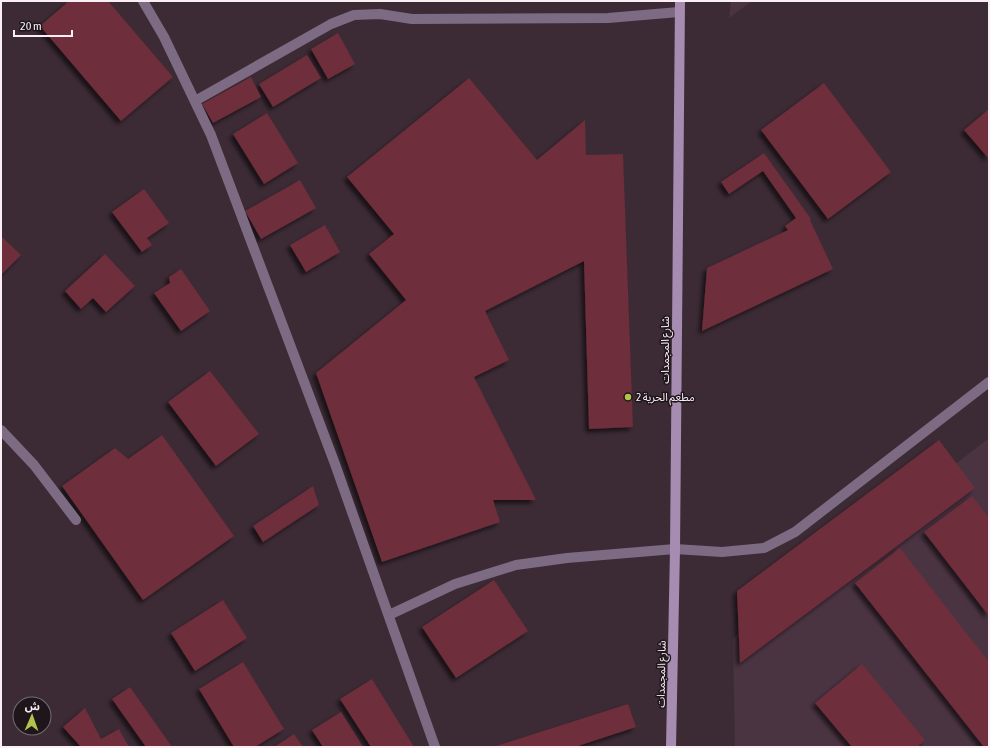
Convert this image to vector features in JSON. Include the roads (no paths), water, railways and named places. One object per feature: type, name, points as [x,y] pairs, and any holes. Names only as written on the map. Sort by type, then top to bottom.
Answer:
[{"type":"main road","name":"شارع المجمدات","points":[[671,747],[675,550],[680,1]]},
{"type":"street","points":[[143,1],[164,37],[211,135],[330,449],[435,747]]},
{"type":"street","points":[[195,101],[331,24],[354,16],[380,14],[412,19],[608,18],[679,12]]},
{"type":"street","points":[[389,615],[455,584],[516,565],[567,558],[675,550],[722,552],[764,548],[795,532],[989,382]]},
{"type":"street","points":[[1,430],[34,465],[76,520]]},
{"type":"place","name":"مطعم الحرية 2","points":[[628,397]]}]
